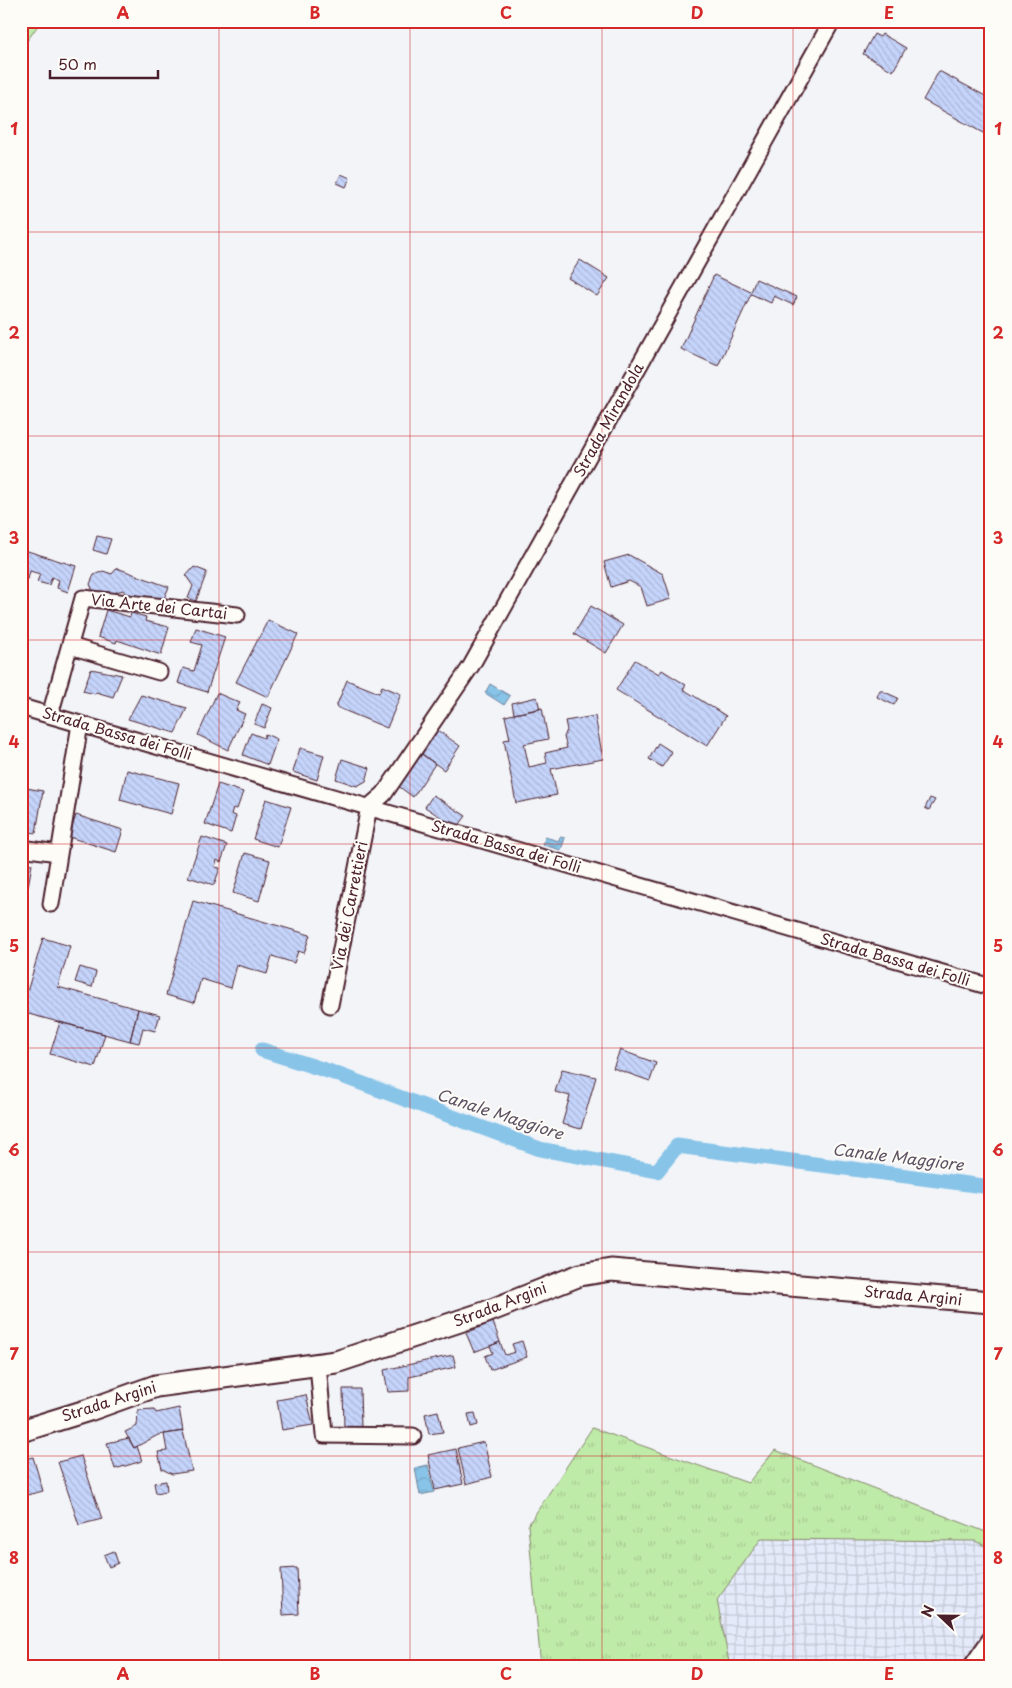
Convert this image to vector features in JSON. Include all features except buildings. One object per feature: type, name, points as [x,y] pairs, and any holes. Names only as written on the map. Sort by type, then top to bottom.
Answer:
[{"type":"main road","name":"Strada Argini","points":[[21,1431],[156,1386],[336,1362],[484,1313],[580,1275],[612,1270],[991,1302]]},
{"type":"street","name":"Strada Mirandola","points":[[369,807],[384,794],[471,666],[832,21]]},
{"type":"street","name":"Via Arte dei Cartai","points":[[50,715],[83,598],[237,615]]},
{"type":"street","points":[[70,646],[159,672]]},
{"type":"street","name":"Strada Bassa dei Folli","points":[[21,707],[991,988]]},
{"type":"street","points":[[51,904],[80,724]]},
{"type":"street","name":"Via dei Carrettieri","points":[[330,1005],[369,807]]},
{"type":"street","points":[[21,848],[58,853]]},
{"type":"street","points":[[318,1364],[324,1435],[413,1436]]},
{"type":"street","points":[[971,1667],[991,1638]]},
{"type":"shaded area","points":[[761,1539],[975,1541],[991,1549],[991,1658],[985,1667],[730,1667],[717,1600]]},
{"type":"green space","points":[[21,21],[41,21],[27,41],[21,37]]},
{"type":"green space","points":[[592,1428],[748,1483],[775,1450],[991,1534],[991,1549],[975,1541],[761,1539],[717,1600],[730,1667],[541,1667],[528,1525]]},
{"type":"water","points":[[490,684],[510,696],[504,705],[485,693]]},
{"type":"water","points":[[545,837],[559,841],[560,837],[565,838],[561,850],[543,845]]},
{"type":"water","points":[[428,1465],[434,1492],[420,1495],[415,1468]]},
{"type":"waterway","name":"Canale Maggiore","points":[[262,1050],[331,1072],[540,1149],[657,1171],[677,1146],[991,1187]]}]
